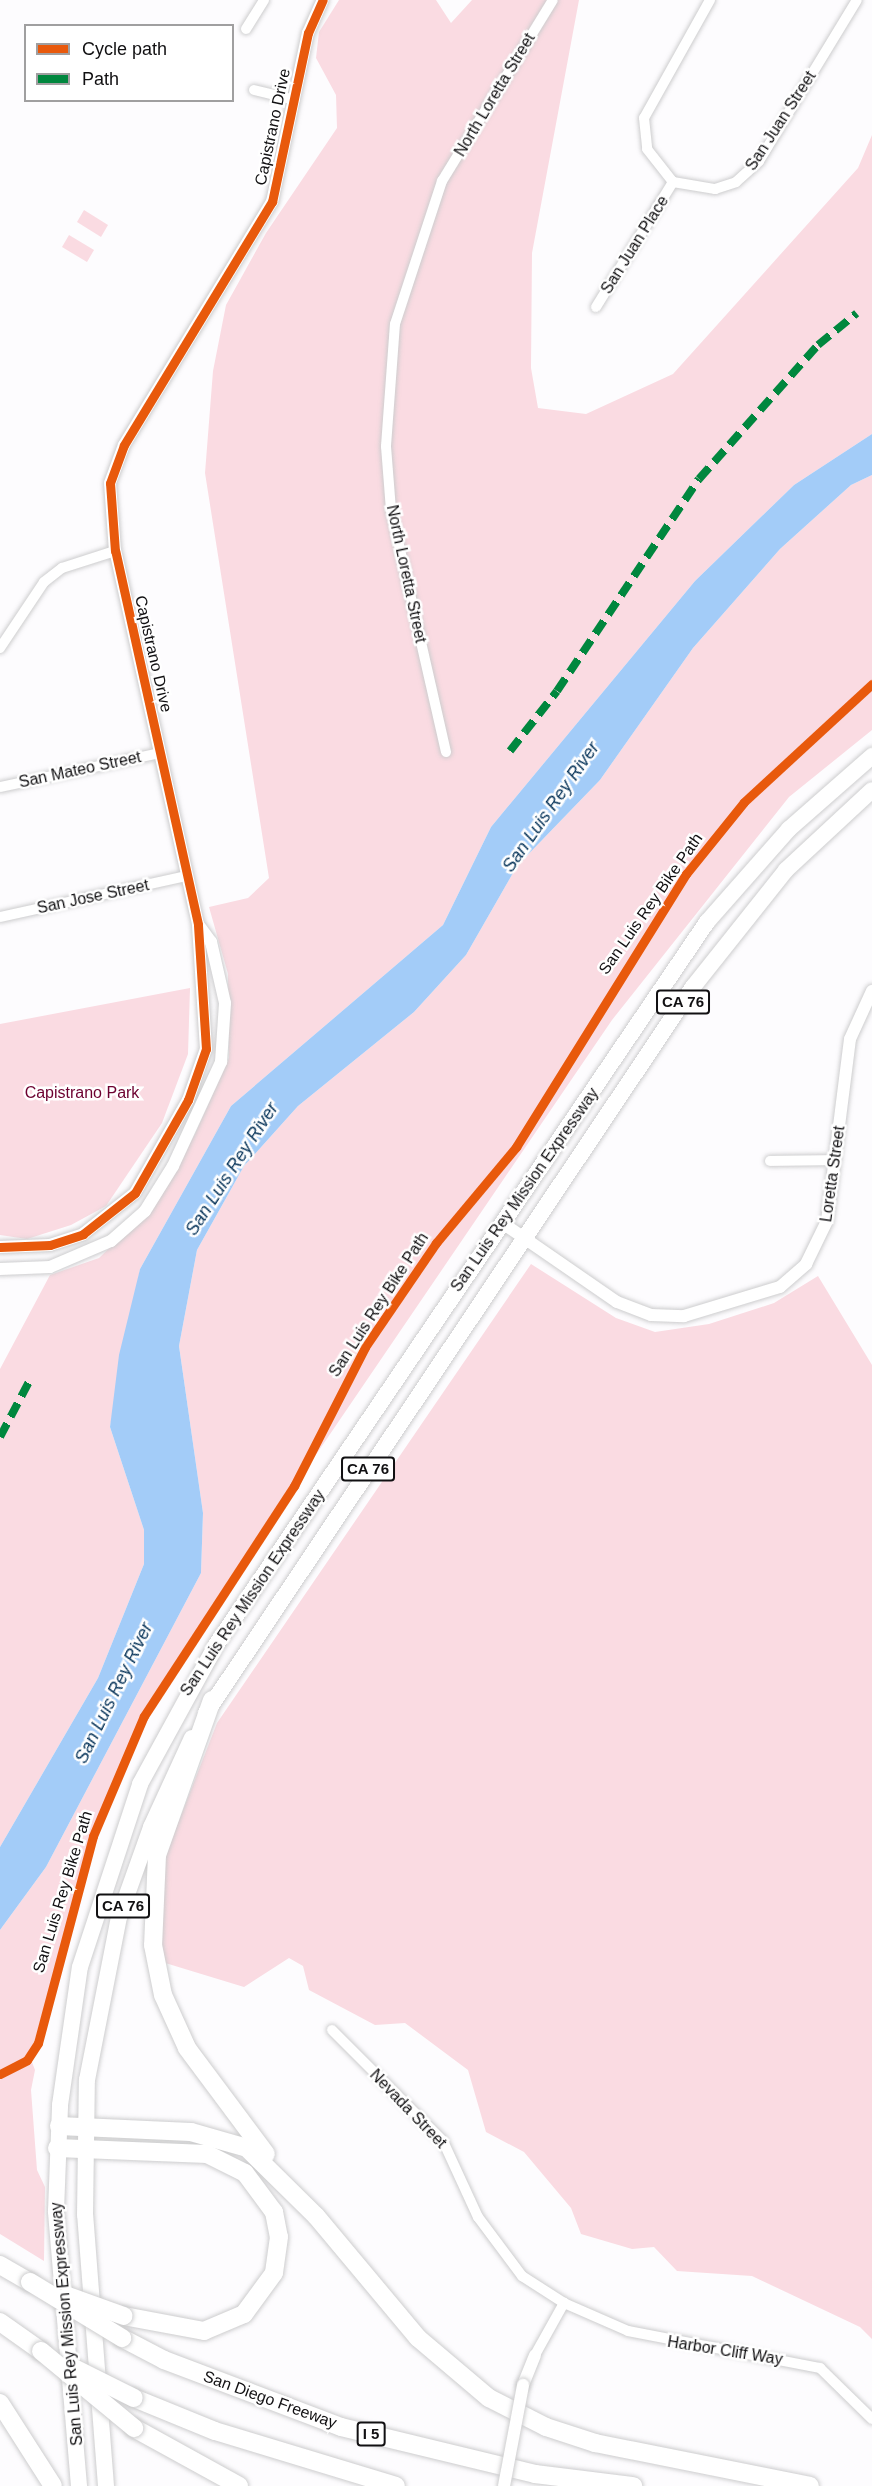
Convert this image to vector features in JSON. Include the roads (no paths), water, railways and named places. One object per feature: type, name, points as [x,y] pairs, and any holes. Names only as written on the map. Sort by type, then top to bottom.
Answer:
[{"type":"highway","name":"San Luis Rey Mission Expressway","points":[[79,2486],[56,2211],[58,2126],[80,1967],[112,1857],[151,1761],[216,1645],[706,922],[789,829],[872,756]]},
{"type":"highway","name":"San Luis Rey Mission Expressway","points":[[212,1700],[747,914],[872,790]]},
{"type":"highway","points":[[212,1700],[157,1855],[151,1924],[156,1967],[172,2019],[203,2076],[418,2338],[489,2398],[546,2427],[595,2443],[810,2486]]},
{"type":"highway","name":"CA 76","points":[[84,2127],[94,2031],[119,1917],[169,1785],[212,1700]]},
{"type":"highway","points":[[58,2126],[220,2137],[270,2166],[316,2216]]},
{"type":"highway","name":"San Luis Rey Mission Expressway","points":[[84,2127],[106,2486]]},
{"type":"highway","points":[[30,2282],[124,2316],[204,2331],[244,2314],[273,2272],[279,2244],[274,2212],[245,2173],[207,2154],[57,2148]]},
{"type":"highway","name":"San Diego Freeway","points":[[0,2265],[122,2338],[174,2364],[341,2427],[535,2474],[633,2486]]},
{"type":"highway","points":[[0,2322],[41,2351],[134,2428],[239,2486]]},
{"type":"highway","points":[[41,2351],[135,2398],[215,2431],[396,2486]]},
{"type":"highway","points":[[0,2403],[53,2486]]},
{"type":"street","points":[[246,29],[264,0]]},
{"type":"street","name":"Capistrano Drive","points":[[0,1247],[50,1245],[83,1234],[135,1193],[162,1150],[206,1049],[198,924],[115,551],[108,507],[124,446],[272,202],[308,33],[323,0]]},
{"type":"street","name":"North Loretta Street","points":[[446,752],[391,510],[386,446],[395,324],[442,181],[553,0]]},
{"type":"street","points":[[673,182],[647,149],[644,118],[710,0]]},
{"type":"street","name":"San Juan Street","points":[[673,182],[715,189],[747,175],[857,0]]},
{"type":"street","points":[[254,90],[295,100]]},
{"type":"street","name":"San Juan Place","points":[[596,307],[673,182]]},
{"type":"street","points":[[0,648],[44,582],[63,568],[115,551]]},
{"type":"street","name":"San Mateo Street","points":[[0,787],[160,753]]},
{"type":"street","name":"San Jose Street","points":[[0,917],[187,876]]},
{"type":"street","name":"Capistrano Drive","points":[[0,1269],[50,1267],[111,1241],[145,1211],[173,1166],[221,1062],[225,1003],[212,942],[198,924]]},
{"type":"street","name":"Loretta Street","points":[[501,1222],[634,1310],[684,1316],[717,1309],[780,1287],[806,1264],[827,1221],[850,1038],[872,991]]},
{"type":"street","points":[[770,1161],[836,1160]]},
{"type":"street","name":"Nevada Street","points":[[332,2030],[443,2141],[478,2217],[522,2276],[564,2303]]},
{"type":"street","points":[[504,2486],[523,2385],[564,2303]]},
{"type":"street","name":"Harbor Cliff Way","points":[[564,2303],[657,2340],[820,2368],[872,2419]]},
{"type":"water","name":"San Luis Rey River","points":[[872,434],[872,475],[851,485],[780,549],[693,648],[600,780],[517,866],[466,955],[414,1012],[298,1106],[244,1166],[197,1250],[179,1346],[203,1513],[201,1573],[46,1867],[0,1930],[0,1847],[98,1678],[144,1564],[144,1530],[110,1427],[119,1355],[140,1269],[231,1106],[443,925],[491,827],[695,581],[794,485]]},
{"type":"park label","name":"Capistrano Park","points":[[82,1093]]}]
